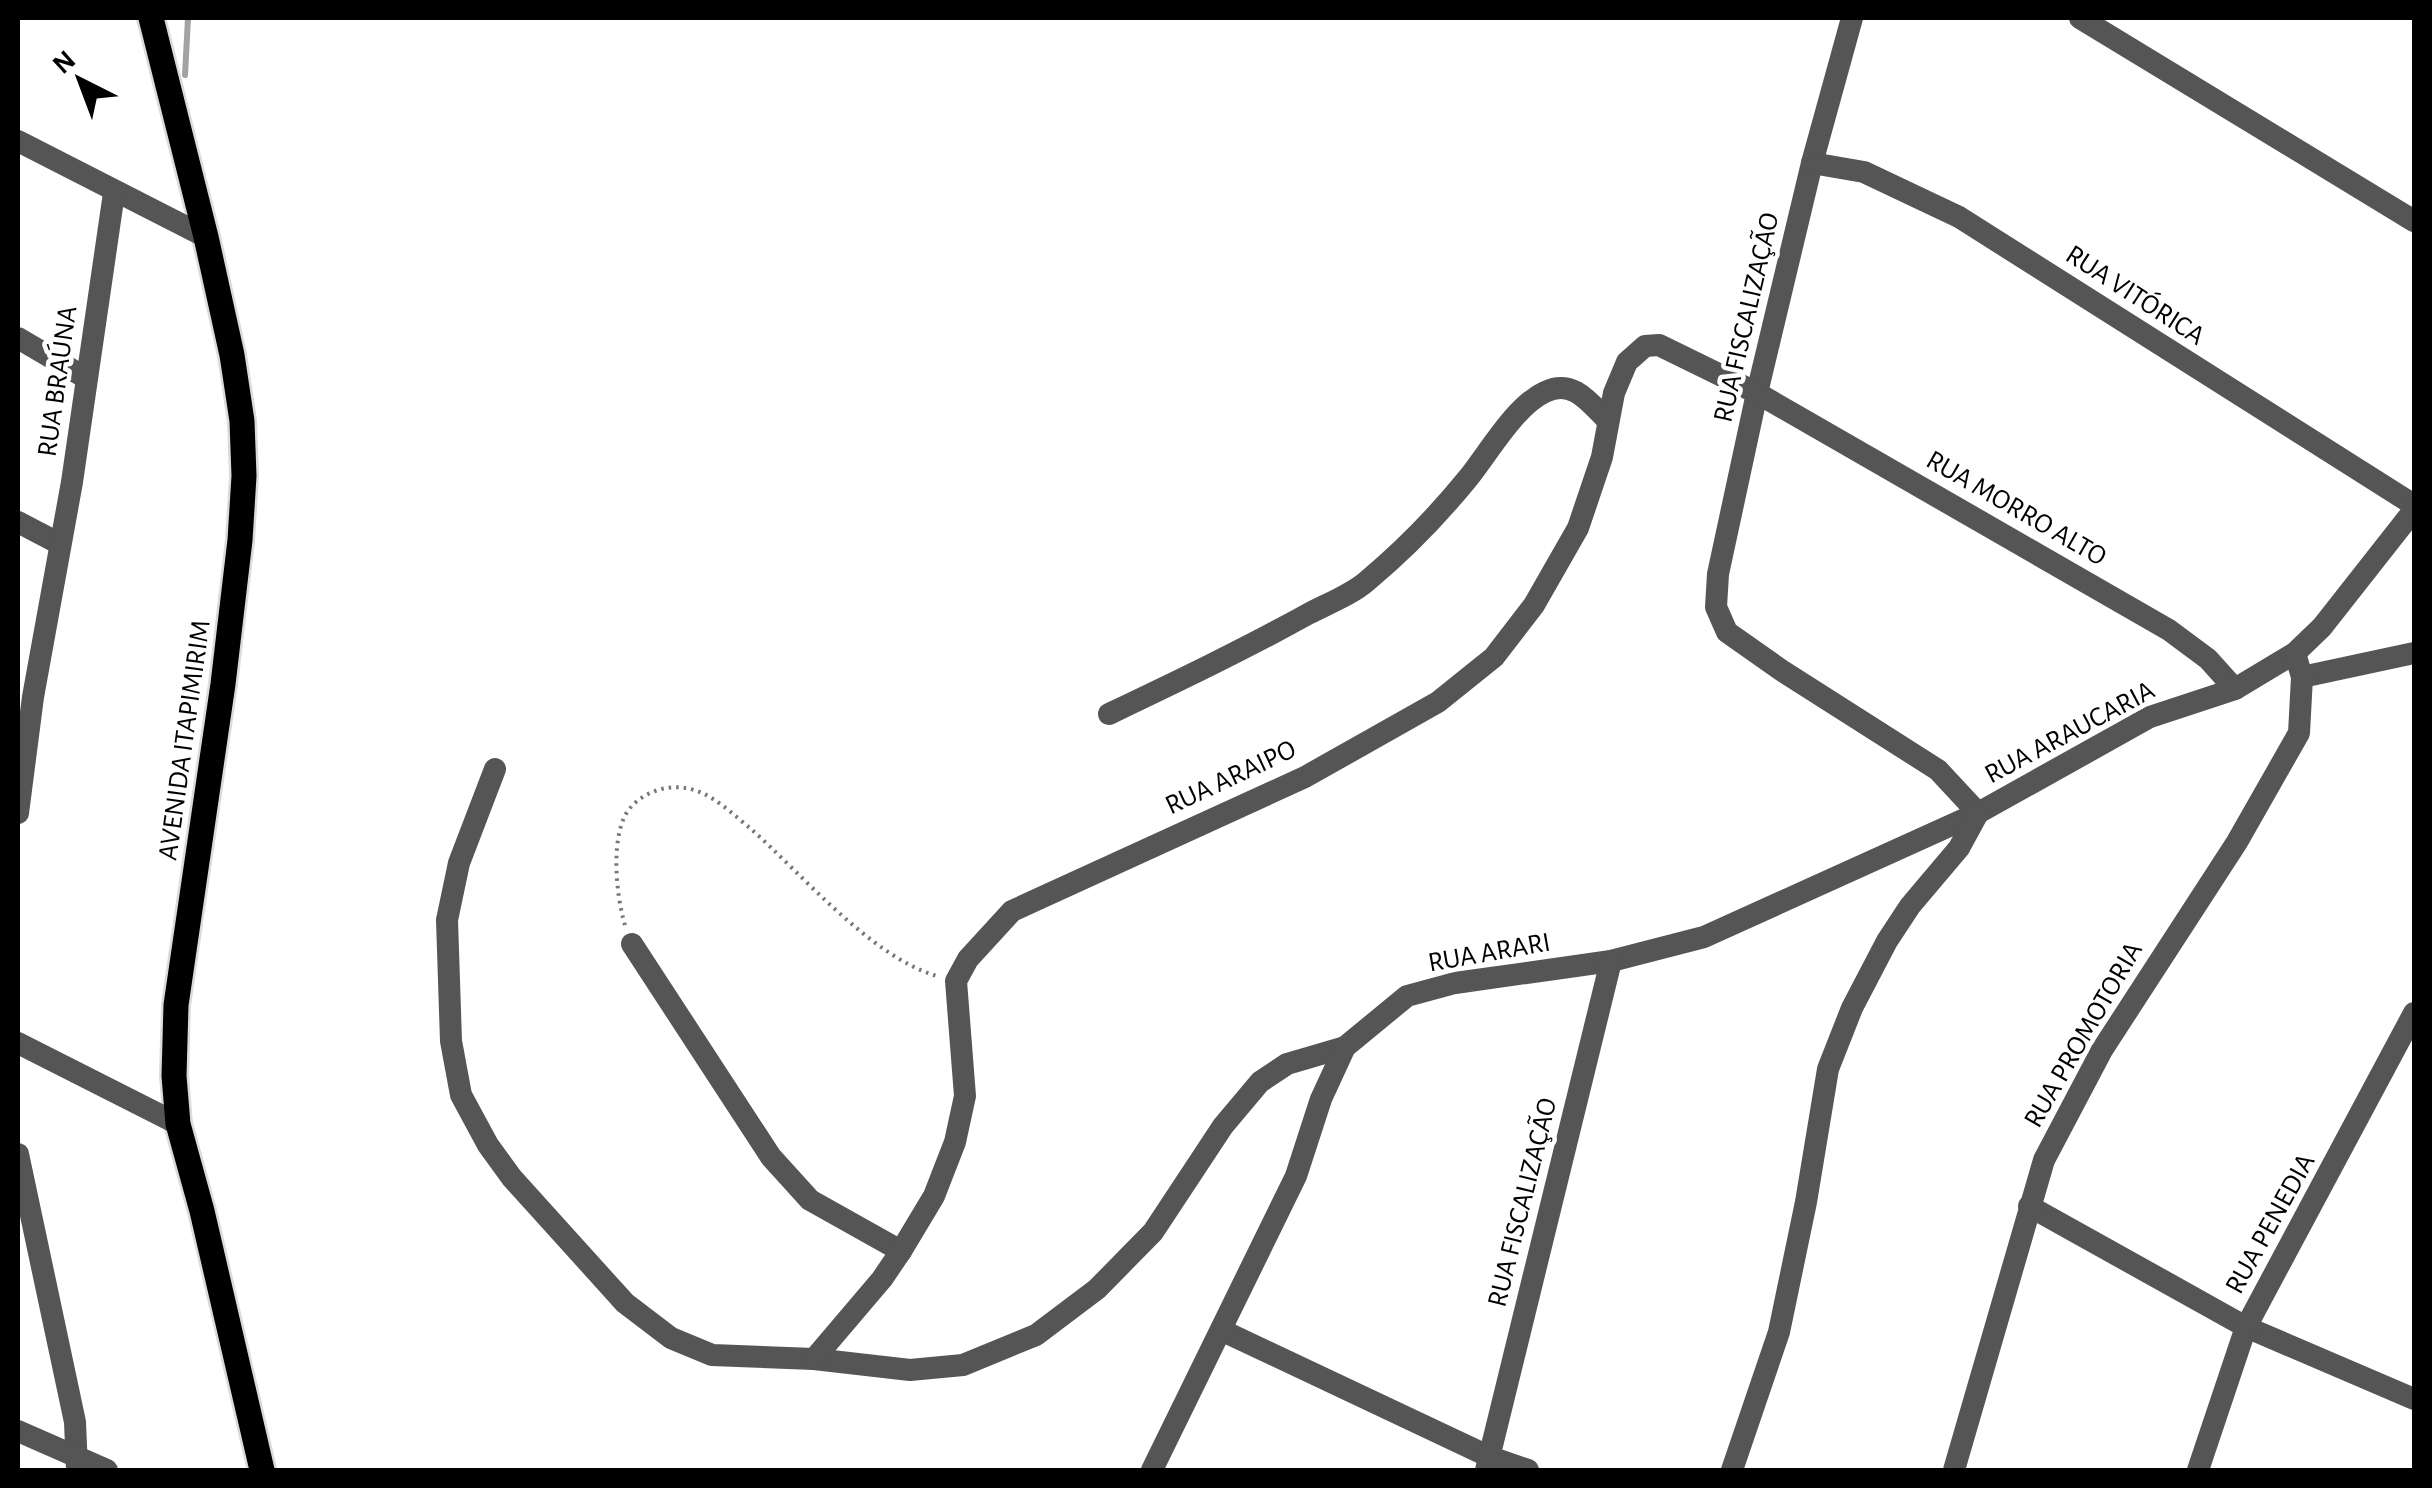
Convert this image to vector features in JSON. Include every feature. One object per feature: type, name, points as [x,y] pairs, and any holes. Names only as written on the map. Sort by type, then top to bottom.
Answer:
[{"type":"main road","name":"AVENIDA ITAPIMIRIM","points":[[151,18],[206,238],[242,421],[240,540],[176,1005],[174,1076],[178,1124],[262,1470]]},
{"type":"street","name":"RUA FISCALIZAÇÃO","points":[[1852,18],[1812,163],[1757,393],[1718,574],[1716,607],[1727,632],[1938,770],[1978,813]]},
{"type":"street","points":[[2080,18],[2414,221]]},
{"type":"street","points":[[18,141],[206,238]]},
{"type":"street","name":"RUA VITÓRICA","points":[[1812,163],[1864,172],[1960,217],[2414,508]]},
{"type":"street","name":"RUA BRAÚNA","points":[[18,813],[25,693],[72,482],[114,193]]},
{"type":"street","points":[[18,338],[86,378]]},
{"type":"street","name":"RUA ARAIPO","points":[[956,981],[968,959],[1012,911],[1305,776],[1438,702],[1494,657],[1534,606],[1578,528],[1627,362],[1645,346],[1658,346],[1757,393]]},
{"type":"street","points":[[1110,714],[1248,647],[1363,584],[1398,553],[1466,480],[1540,393],[1572,389],[1608,421]]},
{"type":"street","name":"RUA MORRO ALTO","points":[[1757,393],[2169,630],[2208,659],[2235,689]]},
{"type":"street","name":"RUA ARAUCARIA","points":[[1732,1470],[1779,1332],[1828,1069],[1852,1008],[1887,940],[1910,906],[1959,848],[1978,813],[2150,717],[2235,689],[2295,653],[2322,627],[2414,508]]},
{"type":"street","points":[[18,522],[60,544]]},
{"type":"street","name":"RUA PROMOTORIA","points":[[1954,1470],[2044,1160],[2102,1050],[2280,770],[2299,733],[2302,677],[2295,653]]},
{"type":"street","points":[[2302,677],[2414,653]]},
{"type":"street","points":[[496,768],[458,862],[447,920],[452,1041],[461,1095],[488,1146],[512,1178],[626,1303],[671,1338],[712,1354],[814,1359],[910,1370],[962,1365],[1036,1334],[1097,1289],[1152,1232],[1223,1126],[1260,1082],[1287,1064],[1345,1046]]},
{"type":"street","name":"RUA ARARI","points":[[1152,1470],[1296,1176],[1345,1046],[1406,996],[1456,983],[1611,962],[1704,938],[1978,813]]},
{"type":"street","points":[[632,944],[772,1158],[810,1200],[900,1251]]},
{"type":"street","name":"RUA FISCALIZAÇÃO","points":[[1488,1464],[1611,962]]},
{"type":"street","points":[[814,1359],[882,1279],[941,1178],[956,1142],[965,1096],[956,981]]},
{"type":"street","name":"RUA PENEDIA","points":[[2198,1470],[2246,1327],[2414,1013]]},
{"type":"street","points":[[18,1043],[178,1124]]},
{"type":"street","points":[[18,1154],[78,1463]]},
{"type":"street","points":[[2029,1206],[2246,1327],[2414,1399]]},
{"type":"street","points":[[18,1243],[40,1255]]},
{"type":"street","points":[[1223,1331],[1488,1464],[1528,1470]]},
{"type":"street","points":[[18,1431],[78,1463],[107,1470]]},
{"type":"path","points":[[632,944],[616,898],[621,818],[634,802],[651,791],[694,790],[730,812],[820,897],[901,961],[956,981]]},
{"type":"waterway","points":[[185,75],[188,18]]}]
